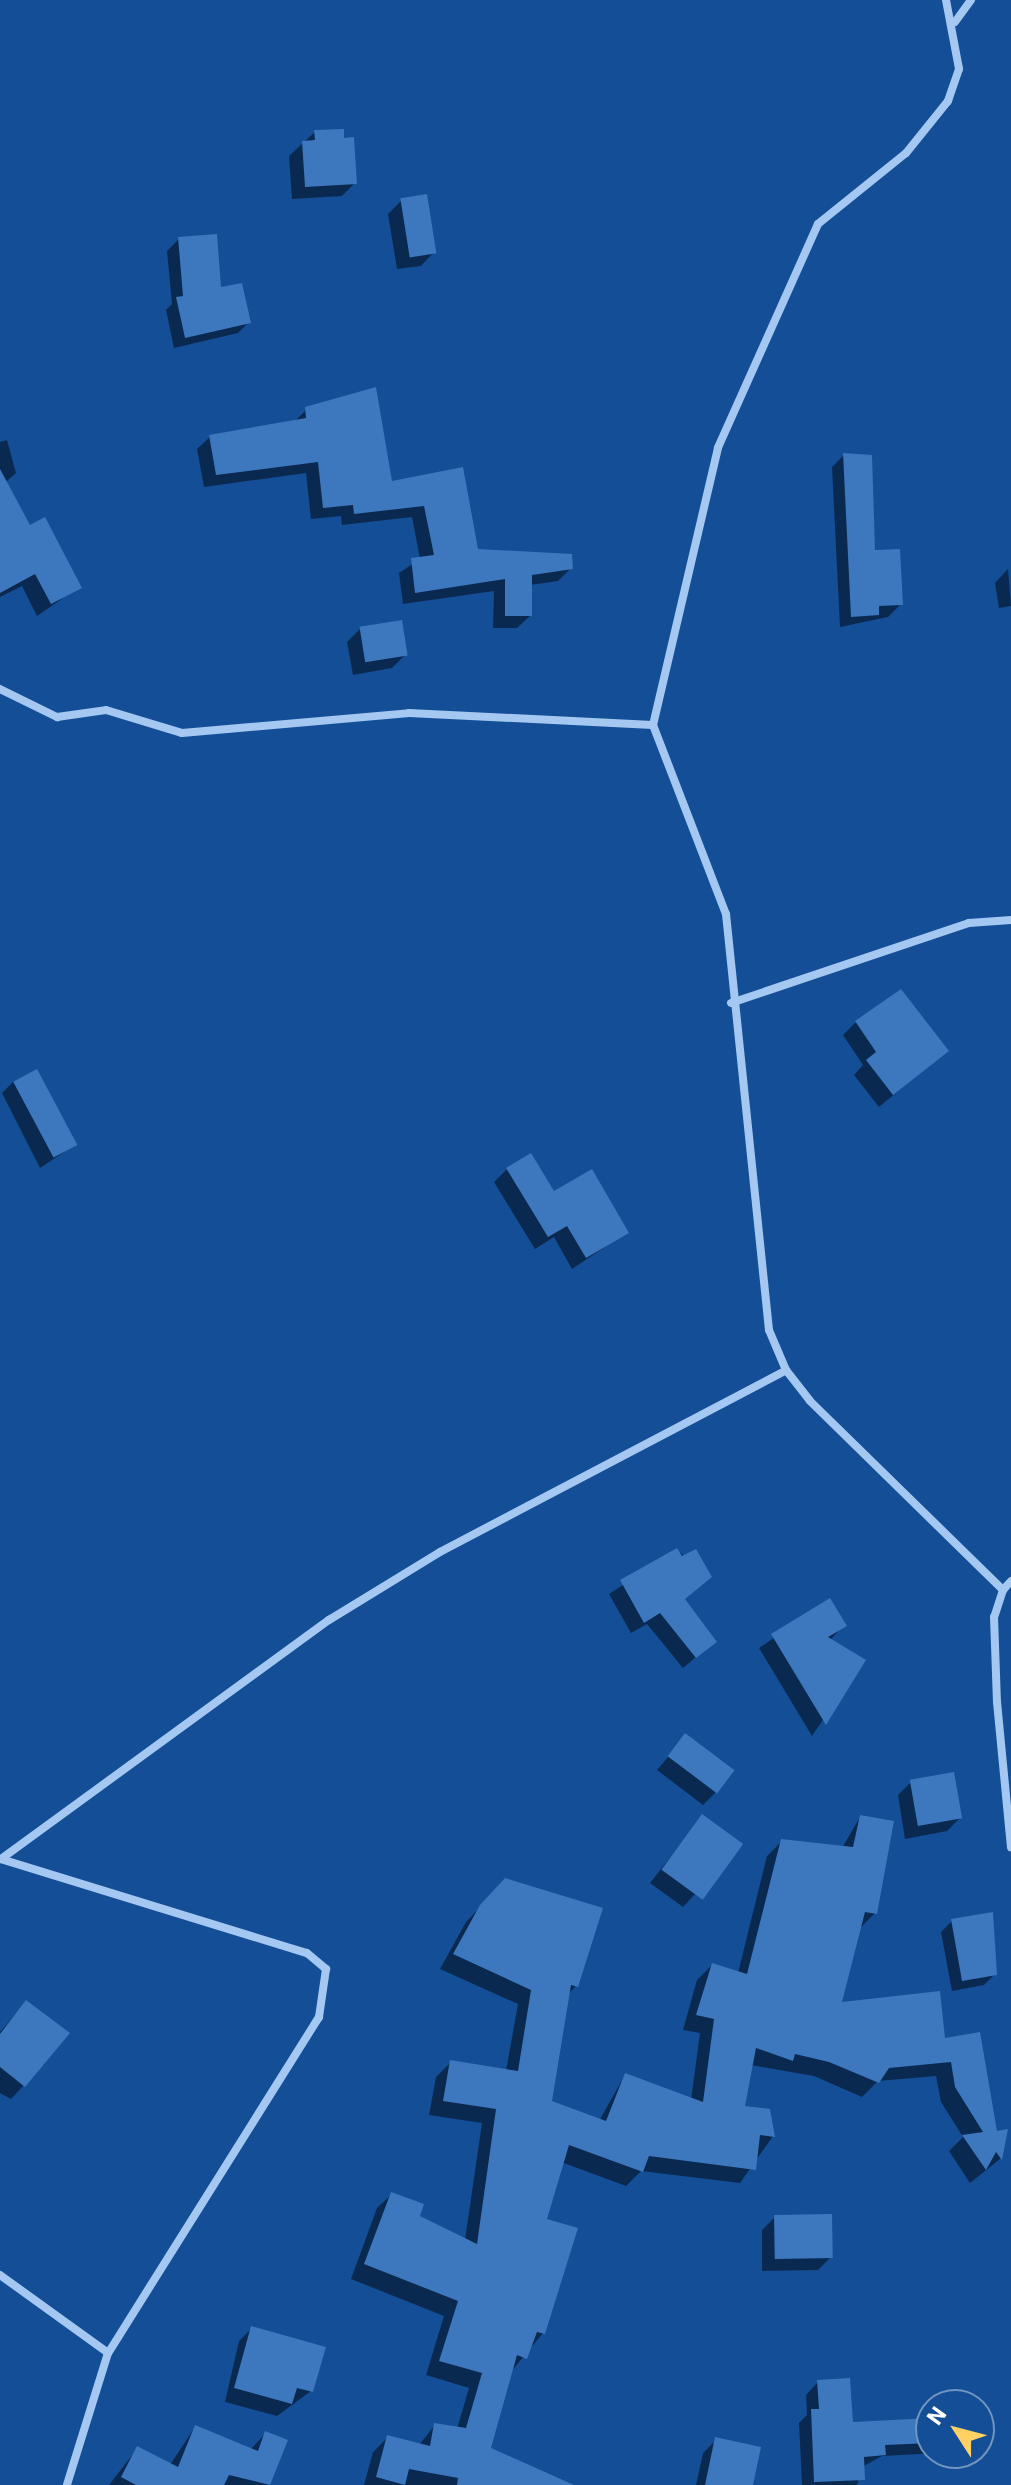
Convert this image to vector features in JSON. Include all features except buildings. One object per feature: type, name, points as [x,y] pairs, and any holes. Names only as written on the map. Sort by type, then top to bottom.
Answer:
[{"type":"street","points":[[946,0],[955,22],[959,69],[948,101],[906,153],[818,224],[718,448],[653,725],[726,914],[731,1003],[769,1330],[786,1370],[1003,1590]]},
{"type":"street","points":[[955,22],[971,0]]},
{"type":"street","points":[[0,689],[57,717],[106,710],[182,733],[409,713],[653,725]]},
{"type":"street","points":[[731,1003],[940,932],[1011,920]]},
{"type":"street","points":[[0,1859],[329,1620],[440,1552],[786,1370]]},
{"type":"street","points":[[1011,1581],[1003,1590],[994,1617],[1011,1847]]},
{"type":"street","points":[[0,1859],[307,1953],[326,1969],[319,2017],[108,2353],[67,2485]]},
{"type":"street","points":[[0,2275],[108,2353]]}]
